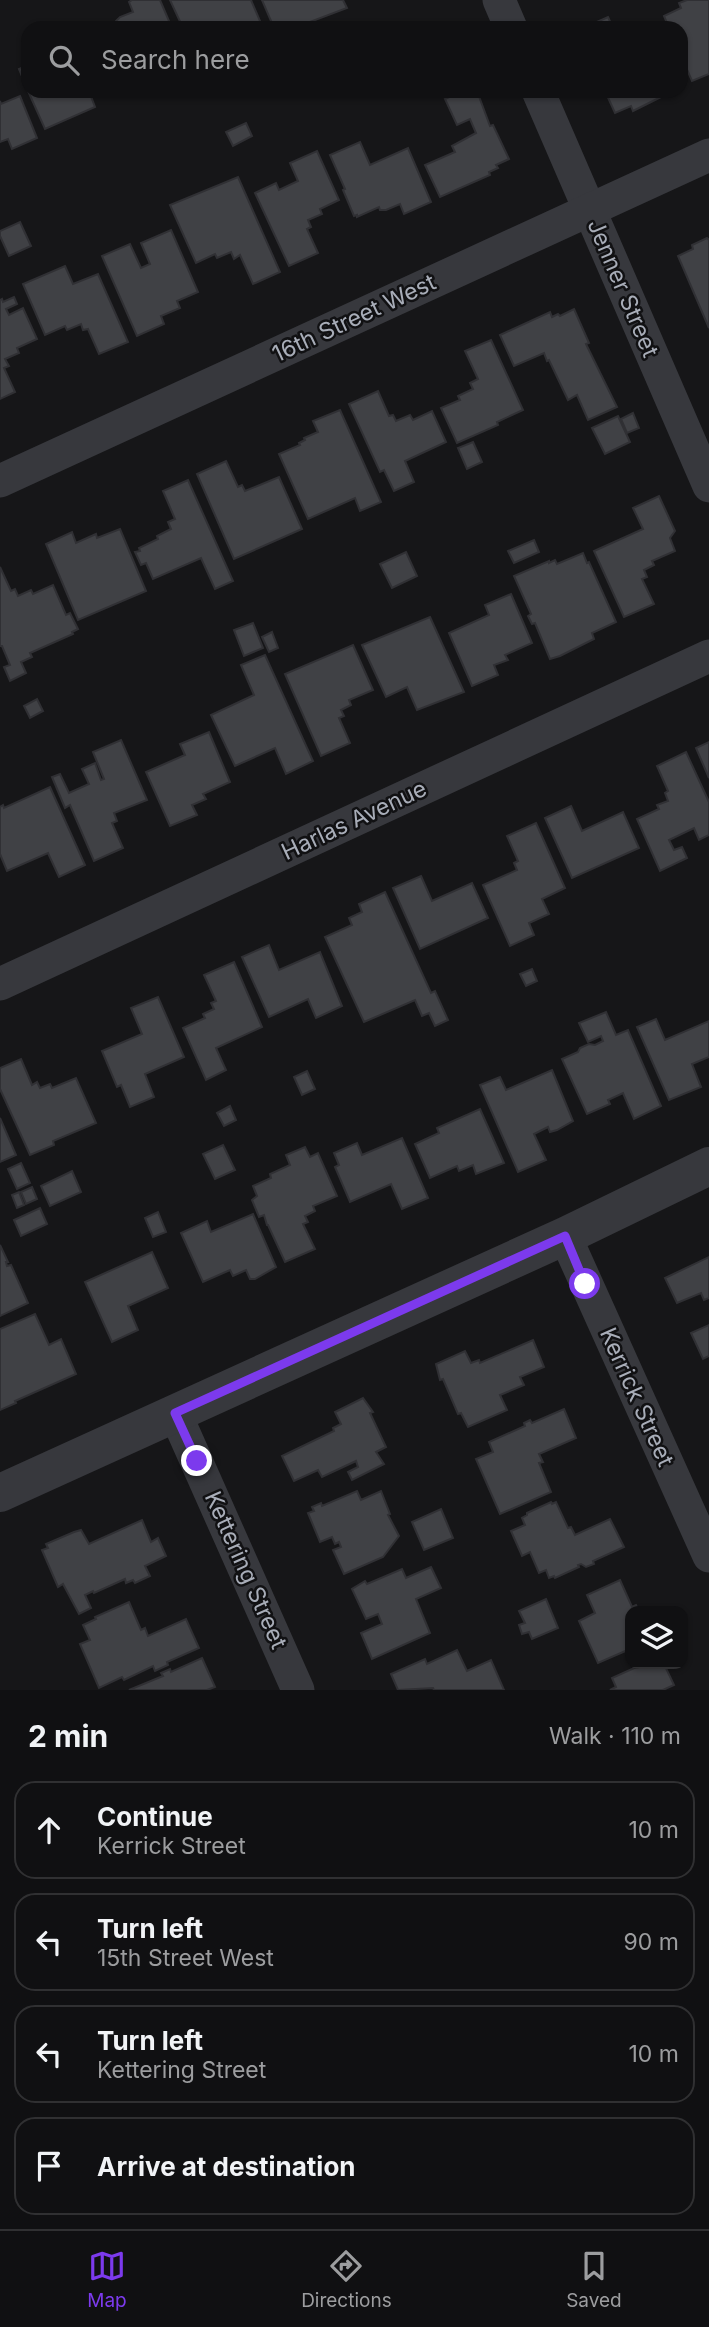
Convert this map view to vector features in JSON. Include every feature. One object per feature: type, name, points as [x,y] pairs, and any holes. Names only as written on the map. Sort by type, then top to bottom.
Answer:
[{"type":"street","points":[[499,0],[508,21]]},
{"type":"street","name":"Jenner Street","points":[[541,98],[709,486]]},
{"type":"street","name":"16th Street West","points":[[0,481],[709,155]]},
{"type":"street","name":"Harlas Avenue","points":[[0,984],[709,656]]},
{"type":"street","points":[[0,1493],[565,1236],[709,1166]]},
{"type":"street","name":"Kerrick Street","points":[[565,1236],[709,1556]]},
{"type":"street","name":"Kettering Street","points":[[175,1413],[298,1690]]},
{"type":"building","points":[[160,0],[169,21],[116,21],[133,12],[129,2]]},
{"type":"building","points":[[170,0],[251,0],[260,21],[180,21]]},
{"type":"building","points":[[262,0],[343,0],[347,8],[312,21],[271,21]]},
{"type":"building","points":[[687,0],[709,0],[709,74],[692,81],[688,72],[688,21],[666,21],[664,16],[681,8],[679,3]]},
{"type":"building","points":[[20,96],[37,138],[12,149],[8,139],[0,142],[0,101],[1,104]]},
{"type":"building","points":[[31,98],[92,98],[95,107],[45,129]]},
{"type":"building","points":[[480,98],[490,126],[493,125],[509,159],[496,165],[498,168],[489,172],[490,175],[440,197],[425,165],[455,152],[452,146],[476,133],[470,119],[457,125],[445,99]]},
{"type":"building","points":[[608,98],[659,98],[633,111],[631,106],[615,113]]},
{"type":"building","points":[[246,123],[252,136],[233,146],[226,132]]},
{"type":"building","points":[[360,142],[370,165],[408,148],[431,202],[404,214],[400,204],[386,210],[380,210],[379,207],[354,216],[330,155]]},
{"type":"building","points":[[317,151],[339,200],[320,209],[322,214],[308,220],[311,227],[307,229],[318,253],[289,266],[255,193],[276,183],[279,190],[298,181],[290,163]]},
{"type":"building","points":[[238,177],[280,272],[253,284],[240,255],[234,259],[231,252],[217,258],[215,254],[196,263],[170,205]]},
{"type":"building","points":[[20,222],[31,246],[9,256],[0,231]]},
{"type":"building","points":[[171,230],[198,292],[177,301],[180,308],[161,316],[164,324],[137,336],[102,256],[130,244],[141,268],[150,264],[141,243]]},
{"type":"building","points":[[707,238],[709,240],[709,328],[678,256]]},
{"type":"building","points":[[65,266],[73,284],[98,274],[128,342],[99,354],[88,329],[83,330],[81,324],[67,330],[65,326],[45,335],[23,284]]},
{"type":"building","points":[[14,297],[17,304],[6,309],[9,315],[23,308],[37,339],[17,348],[19,353],[5,359],[9,366],[4,368],[15,392],[0,399],[0,300],[3,302]]},
{"type":"building","points":[[574,309],[589,343],[586,344],[617,407],[588,420],[577,395],[568,400],[544,353],[514,366],[500,335],[550,312],[552,317],[558,314],[560,316]]},
{"type":"building","points":[[491,340],[523,410],[497,422],[498,425],[457,443],[441,408],[460,400],[458,396],[473,389],[470,383],[478,379],[465,351]]},
{"type":"building","points":[[378,391],[389,416],[393,415],[396,421],[410,415],[413,420],[432,411],[446,442],[405,461],[414,482],[394,491],[384,470],[380,472],[349,404]]},
{"type":"building","points":[[340,410],[381,502],[360,511],[355,498],[308,519],[279,454],[300,445],[304,438],[318,432],[313,421]]},
{"type":"building","points":[[633,413],[639,428],[627,433],[621,419]]},
{"type":"building","points":[[618,416],[630,442],[605,454],[592,428]]},
{"type":"building","points":[[473,442],[482,462],[467,469],[458,448]]},
{"type":"building","points":[[226,461],[238,487],[242,485],[245,491],[279,477],[302,529],[234,559],[197,474]]},
{"type":"building","points":[[188,480],[233,581],[215,589],[201,558],[153,579],[146,563],[141,565],[135,552],[171,529],[168,522],[175,519],[163,491]]},
{"type":"building","points":[[659,496],[675,531],[670,538],[675,551],[652,561],[654,565],[644,570],[647,577],[642,579],[654,604],[624,617],[594,551],[643,529],[633,508]]},
{"type":"building","points":[[120,529],[146,591],[78,620],[46,544],[72,532],[76,543],[96,534],[97,538]]},
{"type":"building","points":[[534,540],[539,552],[514,563],[508,551]]},
{"type":"building","points":[[406,552],[417,576],[392,588],[380,564]]},
{"type":"building","points":[[583,553],[616,622],[592,633],[594,639],[550,659],[535,623],[532,624],[528,616],[531,614],[514,576],[549,561],[555,560],[557,564]]},
{"type":"building","points":[[0,567],[11,591],[15,589],[18,596],[31,590],[33,594],[53,585],[66,615],[70,613],[78,629],[72,632],[73,634],[30,653],[32,657],[21,662],[26,673],[10,681],[4,667],[10,665],[0,646]]},
{"type":"building","points":[[511,594],[532,643],[505,655],[508,660],[494,665],[498,675],[472,686],[449,633],[489,615],[485,605]]},
{"type":"building","points":[[430,617],[464,692],[417,710],[407,687],[386,697],[362,645]]},
{"type":"building","points":[[253,623],[263,648],[244,656],[234,630]]},
{"type":"building","points":[[272,632],[278,648],[269,652],[262,637]]},
{"type":"building","points":[[353,645],[373,690],[349,700],[351,705],[341,710],[344,716],[339,718],[350,743],[321,756],[285,674]]},
{"type":"building","points":[[265,655],[313,761],[286,774],[275,748],[235,766],[211,715],[254,695],[241,665]]},
{"type":"building","points":[[37,699],[43,711],[30,718],[24,706]]},
{"type":"building","points":[[209,732],[230,782],[203,794],[206,799],[192,805],[197,815],[170,826],[146,772],[185,755],[180,744]]},
{"type":"building","points":[[121,740],[147,800],[114,813],[117,821],[112,823],[123,848],[94,861],[70,805],[65,808],[52,777],[60,774],[69,793],[89,784],[82,769],[95,763],[101,780],[104,779],[93,752]]},
{"type":"building","points":[[709,742],[709,778],[696,748]]},
{"type":"building","points":[[686,752],[709,802],[709,835],[699,840],[694,828],[669,840],[674,850],[682,847],[687,858],[660,871],[637,819],[659,809],[657,805],[668,801],[665,793],[668,791],[657,766]]},
{"type":"building","points":[[50,787],[85,865],[59,877],[48,853],[7,871],[0,854],[0,807],[3,805],[4,808]]},
{"type":"building","points":[[571,806],[582,831],[623,812],[639,848],[572,878],[545,818]]},
{"type":"building","points":[[536,823],[565,888],[542,899],[549,914],[529,923],[534,935],[510,946],[483,885],[517,870],[514,863],[518,861],[507,836]]},
{"type":"building","points":[[421,876],[432,901],[472,883],[488,918],[420,949],[393,888]]},
{"type":"building","points":[[385,892],[431,993],[435,991],[448,1020],[435,1026],[429,1013],[422,1016],[415,1000],[364,1022],[325,937],[352,925],[349,918],[362,912],[359,904]]},
{"type":"building","points":[[269,945],[279,970],[320,952],[342,1006],[316,1018],[308,999],[269,1017],[242,957]]},
{"type":"building","points":[[234,962],[262,1027],[216,1048],[226,1070],[206,1080],[183,1028],[205,1018],[203,1014],[214,1009],[211,1003],[216,1001],[204,975]]},
{"type":"building","points":[[532,969],[537,981],[526,986],[520,974]]},
{"type":"building","points":[[158,997],[184,1057],[145,1074],[154,1097],[130,1107],[121,1085],[117,1087],[102,1051],[142,1034],[131,1008]]},
{"type":"building","points":[[606,1012],[616,1035],[628,1030],[661,1106],[634,1119],[623,1093],[608,1100],[610,1104],[587,1114],[562,1059],[589,1044],[595,1045],[603,1041],[601,1036],[588,1042],[579,1023]]},
{"type":"building","points":[[656,1019],[665,1040],[709,1021],[709,1057],[692,1064],[701,1087],[669,1100],[637,1027]]},
{"type":"building","points":[[21,1059],[32,1085],[37,1082],[40,1088],[50,1084],[52,1088],[76,1078],[96,1123],[53,1141],[54,1145],[30,1155],[0,1089],[0,1068]]},
{"type":"building","points":[[552,1070],[573,1121],[557,1130],[550,1132],[548,1127],[534,1134],[546,1160],[518,1172],[480,1085],[500,1077],[506,1090]]},
{"type":"building","points":[[307,1071],[315,1089],[302,1095],[294,1077]]},
{"type":"building","points":[[230,1106],[236,1120],[224,1126],[217,1113]]},
{"type":"building","points":[[480,1109],[504,1163],[476,1174],[473,1165],[459,1171],[457,1166],[430,1178],[415,1144],[439,1133],[437,1128]]},
{"type":"building","points":[[0,1118],[16,1155],[0,1162]]},
{"type":"building","points":[[402,1138],[428,1198],[402,1209],[391,1184],[350,1202],[335,1167],[339,1165],[334,1153],[357,1143],[362,1155]]},
{"type":"building","points":[[223,1145],[235,1170],[215,1179],[203,1154]]},
{"type":"building","points":[[305,1147],[310,1157],[318,1153],[337,1196],[313,1206],[315,1211],[305,1216],[308,1222],[303,1224],[315,1249],[285,1262],[264,1215],[259,1217],[252,1200],[257,1196],[253,1186],[290,1165],[286,1155]]},
{"type":"building","points":[[21,1163],[30,1183],[17,1189],[8,1169]]},
{"type":"building","points":[[72,1171],[81,1192],[50,1206],[41,1186]]},
{"type":"building","points":[[32,1187],[37,1199],[26,1204],[21,1192]]},
{"type":"building","points":[[19,1192],[24,1205],[17,1208],[12,1195]]},
{"type":"building","points":[[40,1208],[47,1224],[21,1236],[14,1220]]},
{"type":"building","points":[[158,1212],[166,1232],[153,1237],[145,1218]]},
{"type":"building","points":[[253,1214],[276,1267],[255,1279],[250,1279],[246,1270],[233,1276],[230,1270],[203,1282],[181,1233],[207,1221],[211,1232]]},
{"type":"building","points":[[0,1245],[8,1262],[7,1266],[11,1265],[28,1303],[0,1316]]},
{"type":"building","points":[[152,1252],[168,1288],[128,1306],[138,1330],[112,1342],[85,1282]]},
{"type":"building","points":[[709,1257],[709,1298],[704,1300],[701,1293],[677,1303],[665,1278]]},
{"type":"building","points":[[35,1314],[49,1345],[61,1339],[76,1374],[0,1410],[0,1329]]},
{"type":"building","points":[[709,1325],[709,1356],[703,1359],[691,1333]]},
{"type":"building","points":[[533,1340],[544,1367],[520,1377],[524,1385],[500,1395],[507,1410],[468,1427],[461,1413],[458,1414],[443,1379],[440,1380],[436,1364],[465,1351],[471,1363],[479,1360],[480,1363]]},
{"type":"building","points":[[363,1398],[373,1412],[370,1413],[386,1447],[376,1452],[384,1464],[352,1480],[348,1472],[358,1467],[356,1461],[322,1477],[318,1470],[294,1481],[282,1456],[334,1431],[333,1428],[341,1424],[335,1412]]},
{"type":"building","points":[[564,1409],[576,1438],[539,1454],[543,1462],[539,1463],[551,1492],[500,1514],[476,1459],[493,1452],[489,1442],[525,1426],[524,1423],[530,1420],[532,1423]]},
{"type":"building","points":[[357,1491],[361,1500],[381,1491],[390,1514],[388,1515],[399,1536],[383,1557],[344,1574],[333,1550],[341,1547],[339,1542],[335,1544],[332,1537],[320,1542],[308,1513],[314,1511],[312,1507],[321,1503],[322,1506]]},
{"type":"building","points":[[556,1502],[568,1528],[571,1527],[575,1535],[610,1519],[624,1547],[593,1561],[594,1564],[586,1567],[578,1565],[579,1567],[555,1578],[549,1578],[546,1570],[539,1573],[530,1552],[522,1556],[511,1531],[525,1525],[522,1518],[527,1513]]},
{"type":"building","points":[[441,1509],[453,1538],[424,1550],[412,1522]]},
{"type":"building","points":[[142,1520],[151,1542],[158,1538],[166,1556],[145,1566],[150,1576],[135,1583],[133,1580],[126,1583],[125,1579],[85,1595],[91,1608],[79,1614],[63,1584],[58,1587],[42,1550],[48,1548],[46,1544],[81,1530],[89,1544]]},
{"type":"building","points":[[431,1567],[441,1588],[416,1599],[430,1633],[372,1659],[361,1633],[382,1624],[378,1614],[366,1619],[352,1589],[365,1581],[367,1584],[402,1569],[406,1578]]},
{"type":"building","points":[[620,1580],[632,1606],[625,1606],[625,1651],[598,1663],[579,1621],[595,1613],[587,1595]]},
{"type":"building","points":[[546,1599],[558,1628],[532,1639],[529,1632],[522,1634],[519,1625],[525,1623],[519,1611]]},
{"type":"building","points":[[129,1602],[141,1630],[145,1628],[148,1636],[186,1619],[199,1648],[167,1662],[168,1665],[155,1671],[153,1666],[99,1688],[80,1644],[90,1640],[83,1625]]},
{"type":"building","points":[[457,1650],[467,1671],[491,1660],[504,1690],[398,1690],[391,1674],[425,1659],[427,1664]]},
{"type":"building","points":[[202,1658],[215,1687],[207,1690],[129,1690],[163,1676],[161,1673],[170,1669],[171,1672]]},
{"type":"building","points":[[632,1669],[666,1669],[674,1685],[663,1690],[610,1690],[616,1687],[612,1678]]},
{"type":"route","points":[[197,1461],[175,1413],[565,1236],[585,1284]]}]
